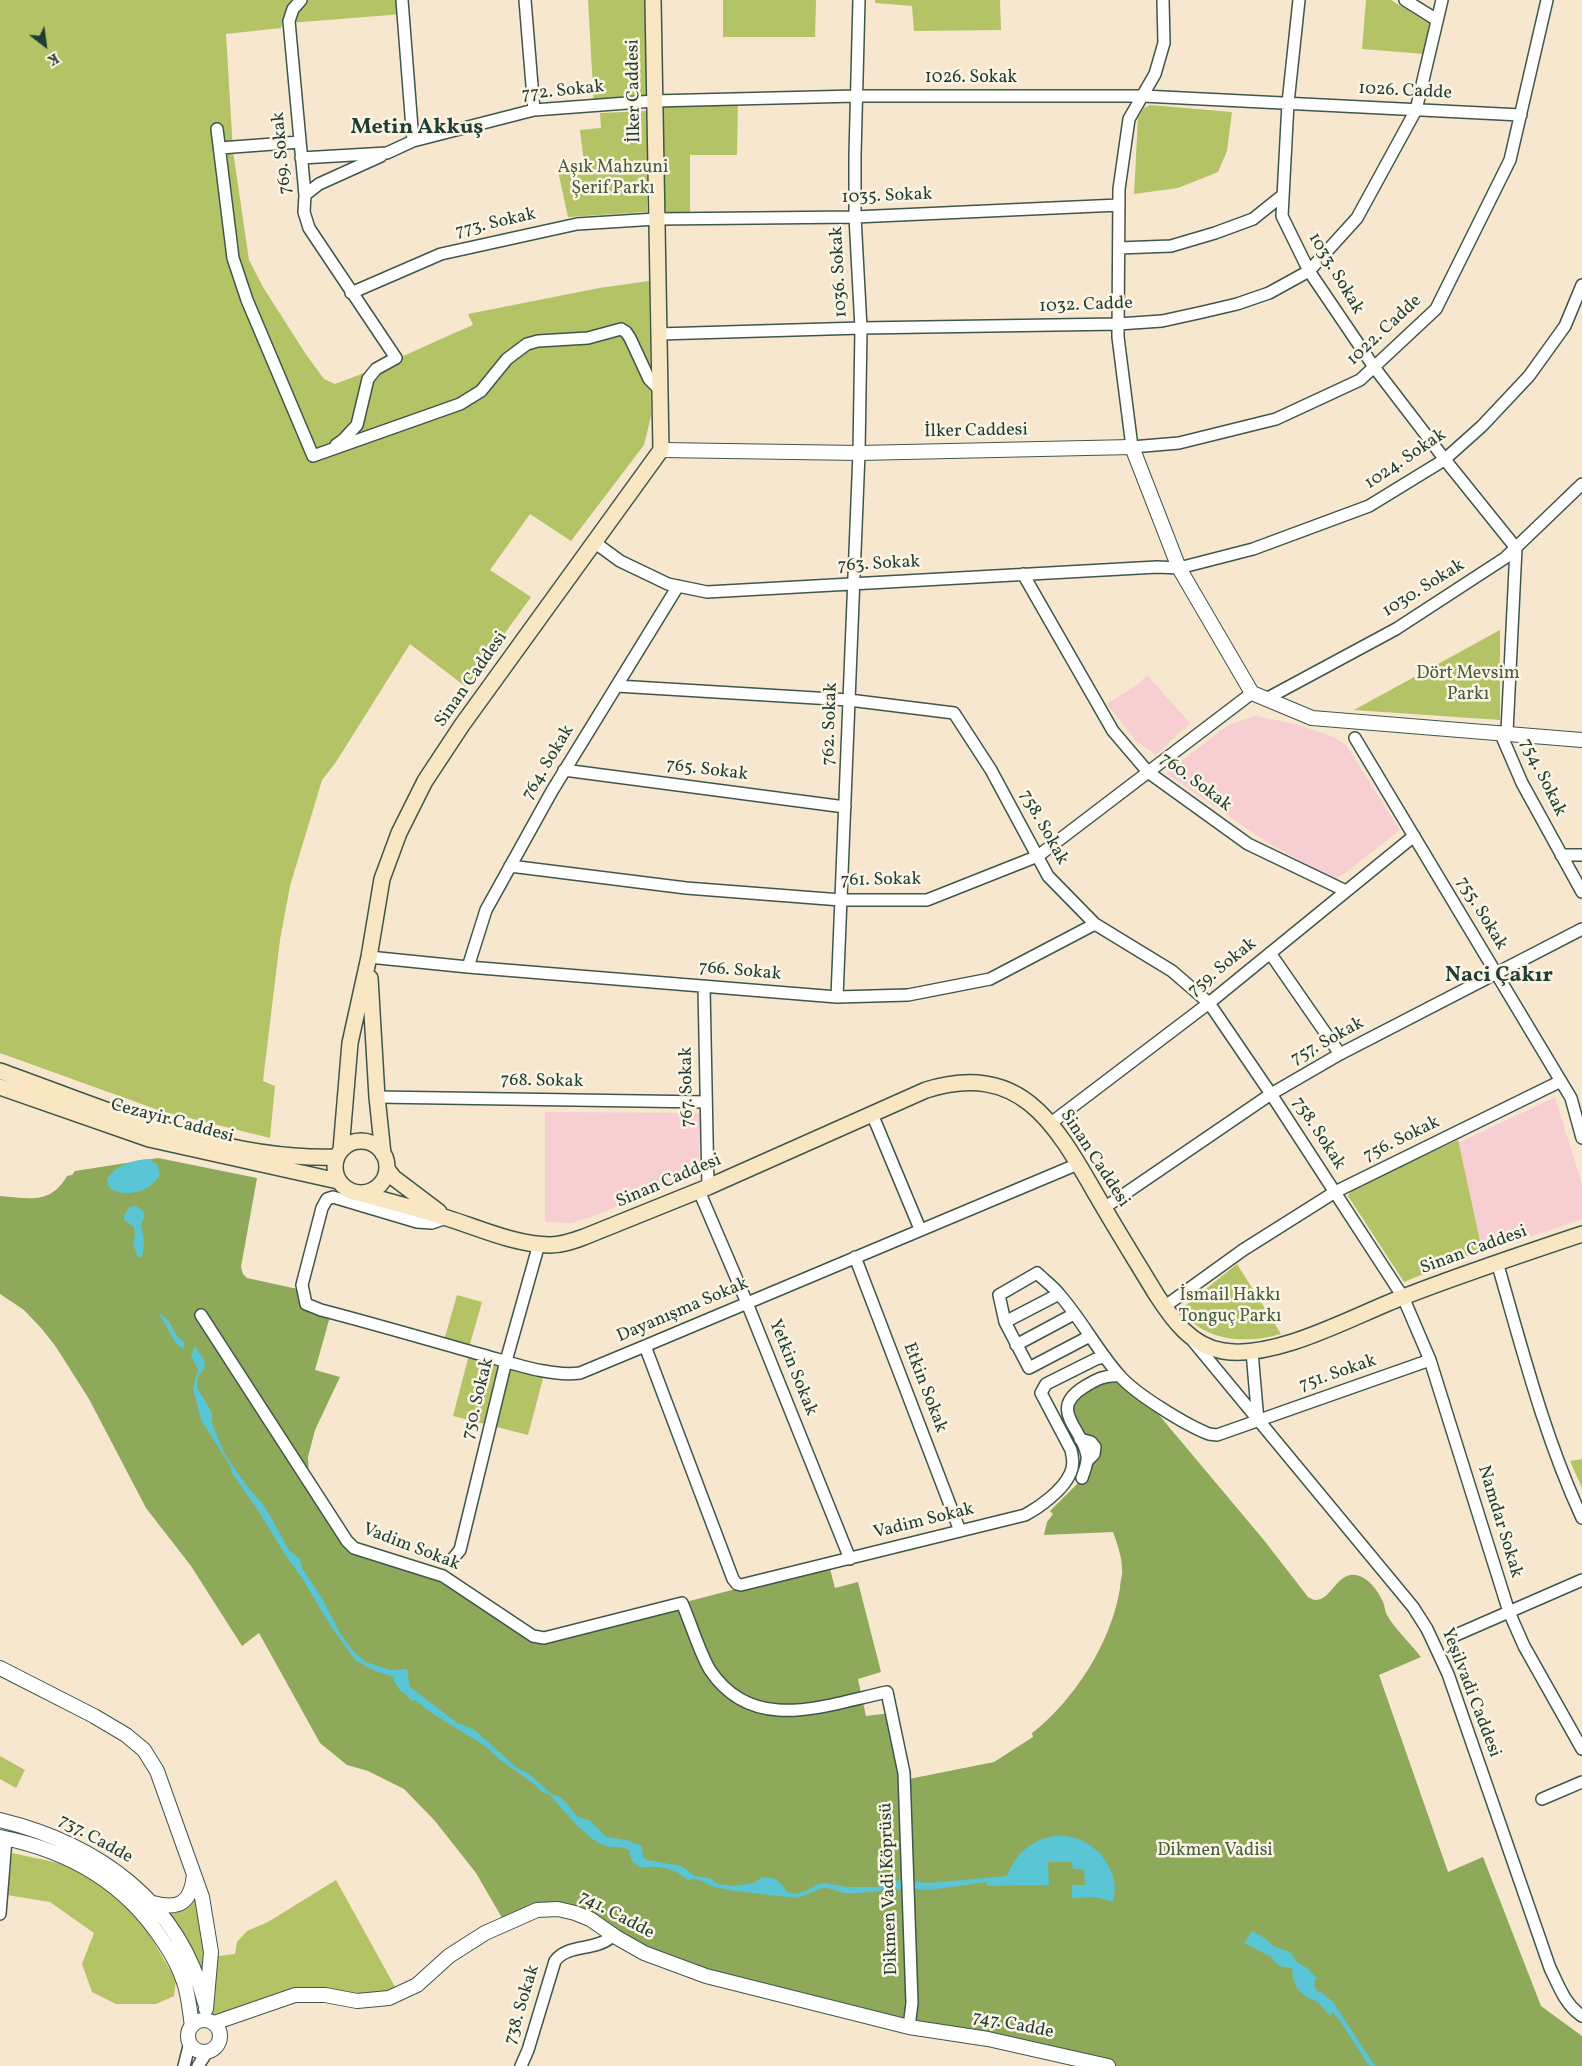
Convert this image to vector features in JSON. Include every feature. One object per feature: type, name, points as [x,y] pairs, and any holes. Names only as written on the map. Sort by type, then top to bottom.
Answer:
[{"type":"main road","name":"İlker Caddesi","points":[[653,0],[661,450]]},
{"type":"main road","name":"Sinan Caddesi","points":[[339,1154],[350,1043],[369,957],[382,879],[399,833],[425,781],[462,725],[661,450]]},
{"type":"main road","name":"Sinan Caddesi","points":[[369,957],[377,1097],[383,1154]]},
{"type":"main road","name":"Cezayir Caddesi","points":[[0,1071],[155,1127],[338,1181]]},
{"type":"main road","name":"Sinan Caddesi","points":[[358,1193],[498,1235],[539,1244],[566,1243],[584,1238],[703,1189],[926,1090],[952,1083],[966,1082],[990,1084],[1010,1091],[1038,1110],[1051,1123],[1078,1164],[1164,1307],[1189,1336],[1208,1347],[1223,1351],[1252,1352],[1266,1350],[1298,1340],[1403,1297],[1497,1262],[1582,1234]]},
{"type":"main road","name":"Cezayir Caddesi","points":[[0,1087],[150,1139],[255,1158],[308,1158],[339,1154]]},
{"type":"main road","points":[[363,1141],[378,1147],[383,1154],[387,1169],[380,1184],[374,1189],[358,1193],[344,1187],[338,1181],[335,1173],[339,1154],[347,1145],[363,1141]]},
{"type":"main road","name":"Sinan Caddesi","points":[[387,1169],[394,1178],[446,1218]]},
{"type":"street","name":"769. Sokak","points":[[301,0],[293,9],[289,21],[305,195],[304,212],[309,228],[396,358],[376,369],[368,380],[357,425],[344,440],[328,450]]},
{"type":"street","points":[[402,0],[413,142]]},
{"type":"street","points":[[525,0],[534,110]]},
{"type":"street","name":"1036. Sokak","points":[[859,0],[855,217],[861,328],[859,453]]},
{"type":"street","points":[[1163,0],[1164,43],[1155,74],[1129,119],[1119,189],[1118,324],[1132,447],[1179,568],[1252,693],[1266,699],[1312,718],[1503,732],[1582,740]]},
{"type":"street","name":"1033. Sokak","points":[[1299,0],[1288,103],[1282,216],[1309,271],[1374,367],[1445,461],[1516,548]]},
{"type":"street","points":[[1405,0],[1437,20]]},
{"type":"street","name":"1032. Cadde","points":[[659,334],[861,328],[1118,324],[1162,321],[1236,304],[1269,293],[1309,271],[1357,218],[1416,110],[1442,0]]},
{"type":"street","name":"1022. Cadde","points":[[1132,447],[1179,443],[1276,419],[1360,380],[1436,309],[1510,160],[1548,0]]},
{"type":"street","name":"1026. Sokak","points":[[654,101],[856,96],[1143,96],[1288,103]]},
{"type":"street","name":"772. Sokak","points":[[301,158],[387,153],[413,142],[534,110],[654,101]]},
{"type":"street","name":"1026. Cadde","points":[[1288,103],[1521,115]]},
{"type":"street","points":[[217,129],[233,258],[247,300],[313,456],[460,404],[480,391],[507,359],[519,349],[538,341],[588,338],[620,329],[626,332],[630,338],[649,379],[660,390]]},
{"type":"street","points":[[220,148],[300,142]]},
{"type":"street","points":[[305,195],[319,184],[387,153]]},
{"type":"street","points":[[1119,248],[1171,246],[1215,233],[1252,219],[1283,195]]},
{"type":"street","name":"1035. Sokak","points":[[656,218],[855,217],[1119,205]]},
{"type":"street","name":"773. Sokak","points":[[351,293],[441,254],[577,224],[656,218]]},
{"type":"street","name":"1024. Sokak","points":[[1179,568],[1253,549],[1369,506],[1445,461],[1482,426],[1529,376],[1565,326],[1582,285]]},
{"type":"street","name":"İlker Caddesi","points":[[661,450],[859,453],[1132,447]]},
{"type":"street","name":"762. Sokak","points":[[837,997],[859,453]]},
{"type":"street","name":"1030. Sokak","points":[[1266,699],[1396,629],[1505,558],[1582,484]]},
{"type":"street","name":"763. Sokak","points":[[594,542],[620,561],[668,584],[707,592],[1157,567],[1179,568]]},
{"type":"street","points":[[1503,732],[1516,548]]},
{"type":"street","name":"760. Sokak","points":[[1023,574],[1114,731],[1148,772],[1248,844],[1346,891]]},
{"type":"street","name":"764. Sokak","points":[[468,967],[486,910],[510,866],[564,770],[678,586]]},
{"type":"street","name":"758. Sokak","points":[[616,686],[849,700],[954,713],[992,770],[1048,876],[1095,924],[1172,971],[1209,1003],[1271,1094],[1403,1297]]},
{"type":"street","name":"761. Sokak","points":[[510,866],[686,888],[841,900],[927,900],[1038,856],[1252,693]]},
{"type":"street","name":"754. Sokak","points":[[1503,732],[1522,783],[1582,892]]},
{"type":"street","name":"755. Sokak","points":[[1355,738],[1571,1098],[1582,1138]]},
{"type":"street","name":"765. Sokak","points":[[564,770],[845,806]]},
{"type":"street","name":"759. Sokak","points":[[1051,1123],[1209,1003],[1414,836]]},
{"type":"street","points":[[1561,855],[1582,855]]},
{"type":"street","name":"766. Sokak","points":[[369,957],[468,967],[837,997],[908,995],[990,979],[1095,924]]},
{"type":"street","name":"757. Sokak","points":[[1104,1208],[1271,1094],[1340,1054],[1582,929]]},
{"type":"street","points":[[1270,953],[1340,1054]]},
{"type":"street","name":"767. Sokak","points":[[703,1189],[706,1102],[704,987]]},
{"type":"street","name":"756. Sokak","points":[[1164,1307],[1243,1250],[1335,1192],[1561,1082]]},
{"type":"street","name":"768. Sokak","points":[[377,1097],[706,1102]]},
{"type":"street","points":[[872,1114],[920,1229]]},
{"type":"street","name":"Dayanışma Sokak","points":[[446,1218],[432,1223],[417,1222],[333,1197],[327,1199],[322,1208],[302,1285],[306,1304],[321,1310],[506,1361],[558,1374],[570,1374],[580,1373],[1078,1164]]},
{"type":"street","name":"Yetkin Sokak","points":[[703,1189],[746,1303],[850,1559]]},
{"type":"street","name":"750. Sokak","points":[[451,1561],[460,1550],[506,1361],[539,1244]]},
{"type":"street","name":"Etkin Sokak","points":[[856,1257],[960,1531]]},
{"type":"street","points":[[1497,1262],[1544,1424],[1564,1479],[1582,1518]]},
{"type":"street","name":"751. Sokak","points":[[1005,1322],[999,1295],[1037,1273],[1060,1294],[1120,1376],[1143,1396],[1209,1434],[1217,1435],[1430,1360]]},
{"type":"street","points":[[1060,1294],[1005,1322],[1029,1368],[1090,1336]]},
{"type":"street","name":"Namdar Sokak","points":[[1403,1297],[1430,1360],[1509,1612],[1524,1646],[1582,1749]]},
{"type":"street","points":[[1016,1345],[1074,1314]]},
{"type":"street","name":"Vadim Sokak","points":[[201,1315],[347,1541],[354,1548],[443,1576],[533,1636],[544,1638],[682,1603]]},
{"type":"street","name":"Yeşilvadi Caddesi","points":[[1189,1336],[1413,1607],[1427,1629],[1448,1674],[1550,1968],[1564,1997],[1575,2011],[1582,2016]]},
{"type":"street","name":"Vadim Sokak","points":[[645,1346],[733,1579],[736,1584],[741,1585],[1032,1512],[1059,1489],[1070,1476],[1074,1460],[1071,1450],[1041,1393],[1046,1384],[1096,1359],[1105,1357]]},
{"type":"street","points":[[1252,1352],[1258,1421]]},
{"type":"street","points":[[1082,1478],[1087,1461],[1094,1454],[1095,1447],[1091,1442],[1080,1439],[1067,1414],[1068,1404],[1072,1397],[1099,1377],[1120,1376]]},
{"type":"street","points":[[1456,1635],[1582,1580]]},
{"type":"street","name":"Dikmen Vadi Köprüsü","points":[[682,1603],[710,1670],[740,1700],[759,1708],[794,1712],[886,1692],[904,1773],[912,2003],[909,2027]]},
{"type":"street","points":[[0,1668],[94,1716],[126,1735],[144,1750],[157,1771],[194,1872],[205,1912],[211,1952],[210,2018],[199,2021],[192,2026]]},
{"type":"street","points":[[1542,1799],[1582,1782]]},
{"type":"street","name":"737. Cadde","points":[[0,1820],[38,1831],[96,1858],[126,1878],[153,1903],[169,1925],[188,1959],[210,2018],[220,2031],[219,2042]]},
{"type":"street","points":[[0,1914],[3,1838]]},
{"type":"street","name":"737. Cadde","points":[[3,1838],[57,1854],[89,1868],[135,1904],[156,1929],[179,1970],[188,1999],[192,2026],[189,2032],[190,2042]]},
{"type":"street","points":[[153,1903],[172,1907],[181,1904],[188,1898],[192,1888],[194,1872]]},
{"type":"street","name":"741. Cadde","points":[[219,2042],[231,2029],[264,2006],[281,1998],[309,1993],[357,2001],[389,1998],[416,1985],[466,1944],[505,1923],[537,1910],[558,1909],[575,1912],[644,1953],[706,1976],[909,2027]]},
{"type":"street","name":"738. Sokak","points":[[521,2066],[528,2050],[555,1961],[562,1953],[604,1942],[612,1934]]},
{"type":"street","name":"741. Cadde","points":[[210,2018],[264,2006]]},
{"type":"street","name":"747. Cadde","points":[[909,2027],[988,2039],[1108,2066]]},
{"type":"street","points":[[190,2042],[196,2050],[207,2052]]},
{"type":"street","points":[[184,2066],[190,2042]]},
{"type":"street","points":[[198,2066],[207,2052],[216,2047],[219,2042]]},
{"type":"shaded area","points":[[1147,675],[1190,723],[1156,755],[1136,741],[1107,704],[1138,684]]},
{"type":"shaded area","points":[[1255,716],[1296,724],[1334,737],[1346,745],[1400,830],[1344,874],[1333,879],[1265,841],[1166,773],[1228,725]]},
{"type":"shaded area","points":[[1555,1097],[1582,1184],[1582,1219],[1483,1253],[1458,1143]]},
{"type":"shaded area","points":[[545,1112],[700,1113],[699,1173],[599,1214],[572,1223],[545,1222]]},
{"type":"green space","points":[[0,0],[292,0],[288,4],[281,28],[226,34],[233,151],[249,260],[263,287],[305,353],[324,379],[335,384],[473,325],[468,314],[599,288],[649,281],[651,416],[644,445],[571,541],[530,514],[490,570],[531,597],[466,687],[410,644],[336,762],[322,780],[290,886],[280,940],[263,1081],[275,1086],[270,1138],[161,1111],[0,1053]]},
{"type":"green space","points":[[301,0],[402,0],[403,14],[289,23]]},
{"type":"green space","points":[[588,0],[653,0],[654,101],[594,106]]},
{"type":"green space","points":[[723,0],[816,0],[815,37],[723,37]]},
{"type":"green space","points":[[875,0],[1000,0],[1001,30],[914,31],[912,6],[875,3]]},
{"type":"green space","points":[[1366,0],[1391,0],[1430,24],[1424,54],[1362,49]]},
{"type":"green space","points":[[738,99],[737,155],[690,155],[690,218],[656,219],[654,101]]},
{"type":"green space","points":[[1150,105],[1232,112],[1227,151],[1218,172],[1178,188],[1134,194],[1138,118],[1144,108]]},
{"type":"green space","name":"Aşık Mahzuni Şerif Parkı","points":[[647,111],[647,212],[568,217],[557,166],[584,163],[580,130],[601,128],[600,113]]},
{"type":"green space","name":"Dört Mevsim Parkı","points":[[1500,630],[1500,720],[1354,710]]},
{"type":"green space","points":[[1458,1140],[1482,1250],[1404,1282],[1348,1196],[1352,1189]]},
{"type":"green space","name":"Dikmen Vadisi","points":[[158,1158],[257,1178],[241,1267],[243,1274],[247,1278],[302,1290],[303,1296],[331,1313],[315,1370],[340,1377],[315,1430],[308,1457],[309,1480],[347,1541],[425,1569],[533,1636],[674,1605],[829,1565],[835,1588],[858,1582],[881,1672],[858,1679],[866,1716],[891,1713],[904,1780],[994,1762],[1033,1737],[1032,1733],[1048,1720],[1076,1687],[1089,1668],[1109,1629],[1116,1608],[1122,1576],[1122,1564],[1113,1532],[1044,1535],[1047,1522],[1053,1514],[1050,1511],[1082,1479],[1086,1467],[1068,1403],[1109,1375],[1143,1396],[1263,1539],[1308,1597],[1314,1600],[1324,1597],[1338,1582],[1347,1576],[1353,1575],[1363,1578],[1377,1590],[1390,1620],[1421,1657],[1379,1675],[1448,1872],[1483,1857],[1541,2006],[1582,2036],[1582,2066],[1108,2066],[706,1976],[567,1910],[505,1923],[476,1873],[435,1821],[404,1789],[368,1771],[347,1765],[320,1743],[259,1633],[242,1646],[191,1566],[146,1508],[89,1399],[56,1347],[24,1310],[0,1294],[0,1196],[38,1198],[54,1192],[67,1176],[72,1175],[75,1171]]},
{"type":"green space","name":"İsmail Hakkı Tonguç Parkı","points":[[1237,1264],[1281,1334],[1254,1339],[1226,1338],[1201,1328],[1190,1320],[1181,1309]]},
{"type":"green space","points":[[457,1295],[482,1302],[468,1351],[443,1344]]},
{"type":"green space","points":[[470,1351],[545,1371],[528,1435],[453,1416]]},
{"type":"green space","points":[[1582,1459],[1582,1488],[1570,1461]]},
{"type":"green space","points":[[0,1756],[25,1770],[16,1788],[0,1779]]},
{"type":"green space","points":[[12,1853],[63,1864],[115,1893],[146,1929],[176,1980],[174,1996],[156,2004],[116,2004],[92,1992],[82,1964],[94,1933],[50,1902],[7,1895]]},
{"type":"green space","points":[[336,1880],[399,1994],[325,1994],[209,2021],[203,1995],[164,1906],[192,1888],[211,1957],[235,1954],[237,1942],[247,1931],[268,1922]]},
{"type":"water","points":[[149,1159],[157,1164],[160,1174],[151,1185],[137,1192],[129,1193],[121,1193],[108,1186],[107,1179],[115,1170],[131,1162]]},
{"type":"water","points":[[136,1206],[145,1215],[141,1224],[144,1242],[142,1257],[138,1257],[133,1245],[134,1227],[124,1220],[129,1207]]},
{"type":"water","points":[[158,1312],[168,1320],[176,1335],[185,1343],[183,1349],[175,1342]]},
{"type":"water","points":[[195,1346],[204,1360],[205,1367],[198,1377],[197,1387],[212,1413],[212,1423],[224,1453],[246,1485],[265,1507],[289,1550],[300,1559],[302,1568],[322,1598],[341,1635],[356,1654],[366,1662],[390,1670],[407,1669],[410,1687],[456,1722],[475,1730],[517,1768],[528,1773],[553,1795],[561,1797],[578,1817],[589,1820],[607,1837],[627,1840],[642,1846],[643,1857],[647,1860],[681,1866],[695,1876],[709,1878],[718,1884],[733,1886],[754,1883],[762,1877],[778,1881],[788,1892],[795,1894],[825,1883],[847,1887],[877,1887],[899,1880],[928,1883],[1007,1876],[1014,1862],[1024,1850],[1036,1842],[1049,1837],[1063,1836],[1077,1838],[1090,1845],[1102,1856],[1114,1878],[1113,1902],[1096,1897],[1072,1898],[1072,1885],[1085,1885],[1084,1869],[1073,1869],[1072,1862],[1048,1862],[1049,1885],[987,1886],[987,1882],[930,1890],[904,1888],[899,1890],[895,1888],[850,1893],[825,1888],[796,1898],[714,1887],[697,1879],[688,1880],[666,1868],[642,1868],[632,1862],[629,1850],[606,1846],[596,1842],[574,1822],[548,1793],[543,1793],[485,1746],[430,1712],[415,1700],[412,1701],[401,1692],[394,1681],[394,1677],[375,1671],[355,1660],[330,1625],[302,1578],[232,1473],[229,1464],[201,1420],[193,1389],[198,1369],[191,1356]]},
{"type":"water","points":[[1252,1931],[1265,1938],[1273,1946],[1290,1952],[1297,1962],[1307,1968],[1317,1979],[1314,1981],[1314,1986],[1319,1993],[1321,1992],[1333,2002],[1375,2066],[1369,2066],[1333,2012],[1330,2016],[1318,2002],[1308,1998],[1298,1990],[1293,1979],[1292,1968],[1279,1966],[1271,1957],[1244,1943]]},
{"type":"district","name":"Metin Akkuş","points":[[417,129]]},
{"type":"district","name":"Naci Çakır","points":[[1499,977]]}]
